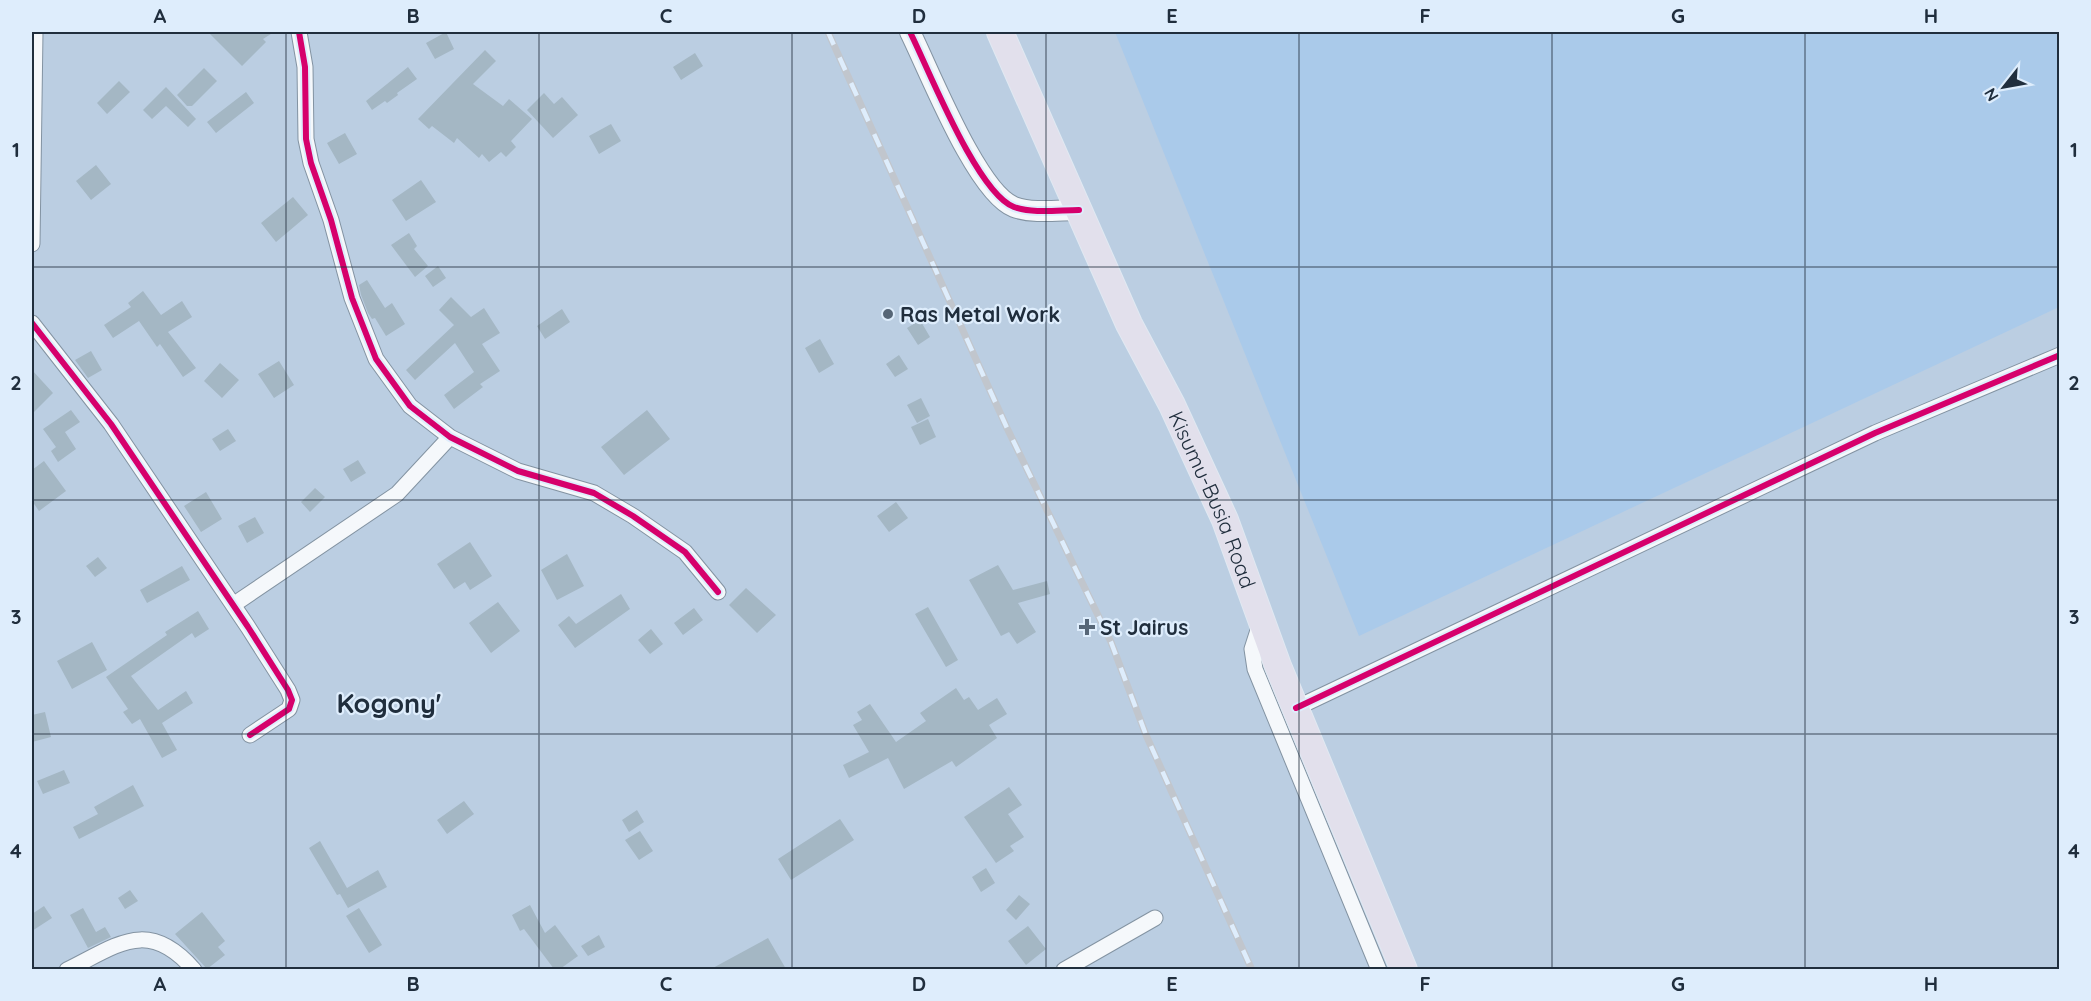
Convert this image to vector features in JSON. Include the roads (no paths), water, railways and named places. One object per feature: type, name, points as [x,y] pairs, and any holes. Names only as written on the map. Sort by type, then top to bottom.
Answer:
[{"type":"highway","name":"Kisumu-Busia Road","points":[[999,34],[1129,324],[1172,405],[1225,520],[1261,621],[1404,969]]},
{"type":"street","points":[[32,244],[35,32]]},
{"type":"street","points":[[299,32],[305,67],[306,139],[352,298],[376,359],[410,405],[450,437],[518,471],[594,493],[654,528],[685,552],[718,592]]},
{"type":"street","points":[[910,32],[980,173],[997,195],[1014,207],[1037,211],[1078,210]]},
{"type":"street","points":[[32,323],[111,424],[233,605],[292,700],[289,709],[250,735]]},
{"type":"street","points":[[1296,708],[1875,433],[2060,355]]},
{"type":"street","points":[[233,605],[397,494],[450,437]]},
{"type":"street","points":[[1261,621],[1252,649],[1255,669],[1379,969]]},
{"type":"street","points":[[1064,969],[1155,918]]},
{"type":"street","points":[[66,969],[135,938],[149,938],[163,944],[194,969]]},
{"type":"railway","points":[[828,32],[1007,428],[1111,642],[1146,735],[1252,970]]},
{"type":"place","name":"Ras Metal Work","points":[[888,314]]},
{"type":"place","name":"St Jairus","points":[[1087,627]]},
{"type":"district","name":"Kogony'","points":[[389,703]]}]
